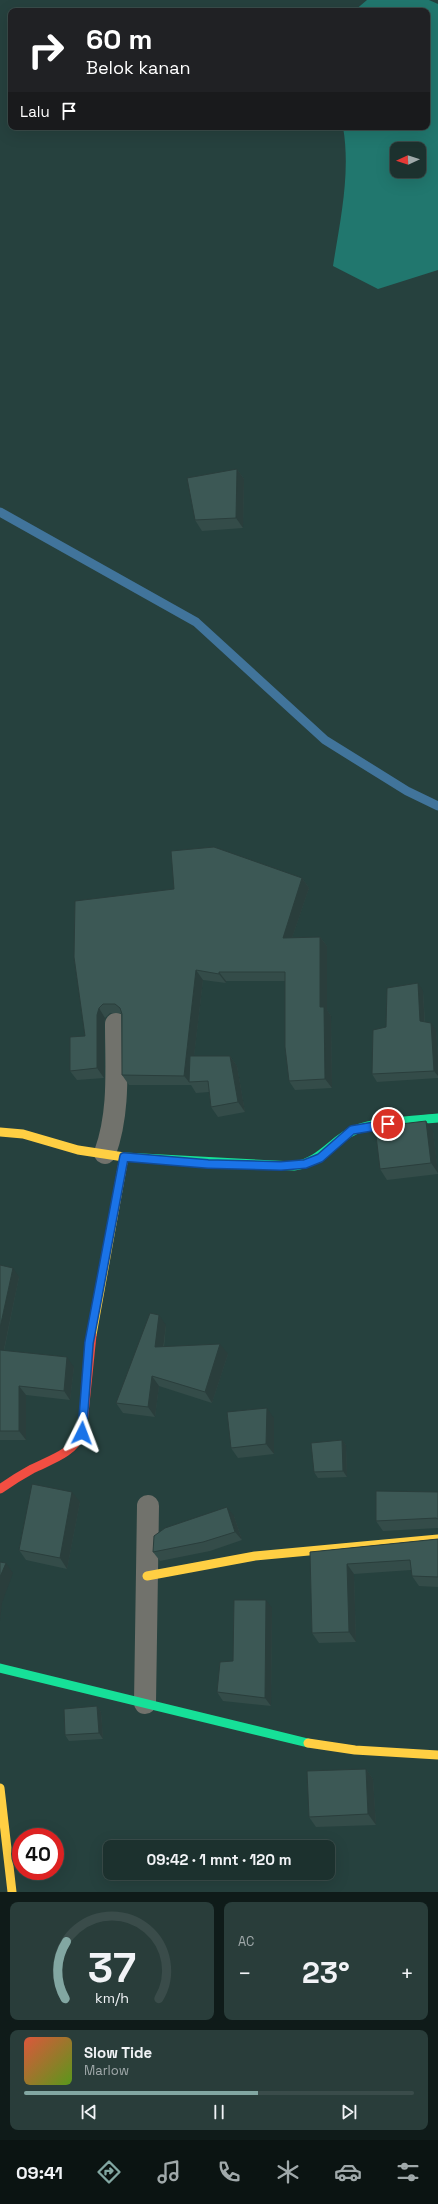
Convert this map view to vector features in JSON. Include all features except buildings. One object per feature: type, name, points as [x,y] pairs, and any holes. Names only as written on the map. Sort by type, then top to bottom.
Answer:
[{"type":"street","points":[[0,1489],[17,1476],[70,1450],[80,1439],[82,1433],[86,1372],[115,1155],[112,1135],[116,1024]]},
{"type":"street","points":[[0,1132],[22,1134],[78,1150],[115,1155],[208,1164],[281,1166],[305,1164],[320,1158],[352,1130],[438,1118]]},
{"type":"street","points":[[144,1703],[148,1506]]},
{"type":"street","points":[[147,1576],[195,1565],[299,1550],[438,1539]]},
{"type":"street","points":[[0,1668],[291,1740],[355,1750],[438,1755]]},
{"type":"street","points":[[0,1788],[12,1892]]},
{"type":"green space","points":[[367,0],[429,0],[438,4],[438,270],[378,289],[333,266],[344,197],[346,162],[343,130],[430,130],[430,8],[358,8]]},
{"type":"waterway","points":[[0,512],[196,622],[325,740],[407,791],[438,806]]},
{"type":"traffic: fast","points":[[124,1157],[294,1166],[312,1160],[347,1134],[363,1127],[438,1118]]},
{"type":"traffic: fast","points":[[0,1668],[308,1743]]},
{"type":"traffic: slow","points":[[0,1132],[23,1134],[78,1150],[124,1157],[92,1335]]},
{"type":"traffic: slow","points":[[147,1576],[255,1556],[438,1539]]},
{"type":"traffic: slow","points":[[308,1743],[355,1750],[438,1755]]},
{"type":"traffic: slow","points":[[0,1788],[12,1892]]},
{"type":"traffic: jam","points":[[0,1489],[28,1471],[61,1455],[78,1440],[82,1433],[92,1335]]},
{"type":"route","points":[[82,1433],[89,1343],[95,1304],[124,1157],[208,1164],[281,1166],[305,1164],[320,1158],[341,1138],[352,1130],[388,1124]]}]
